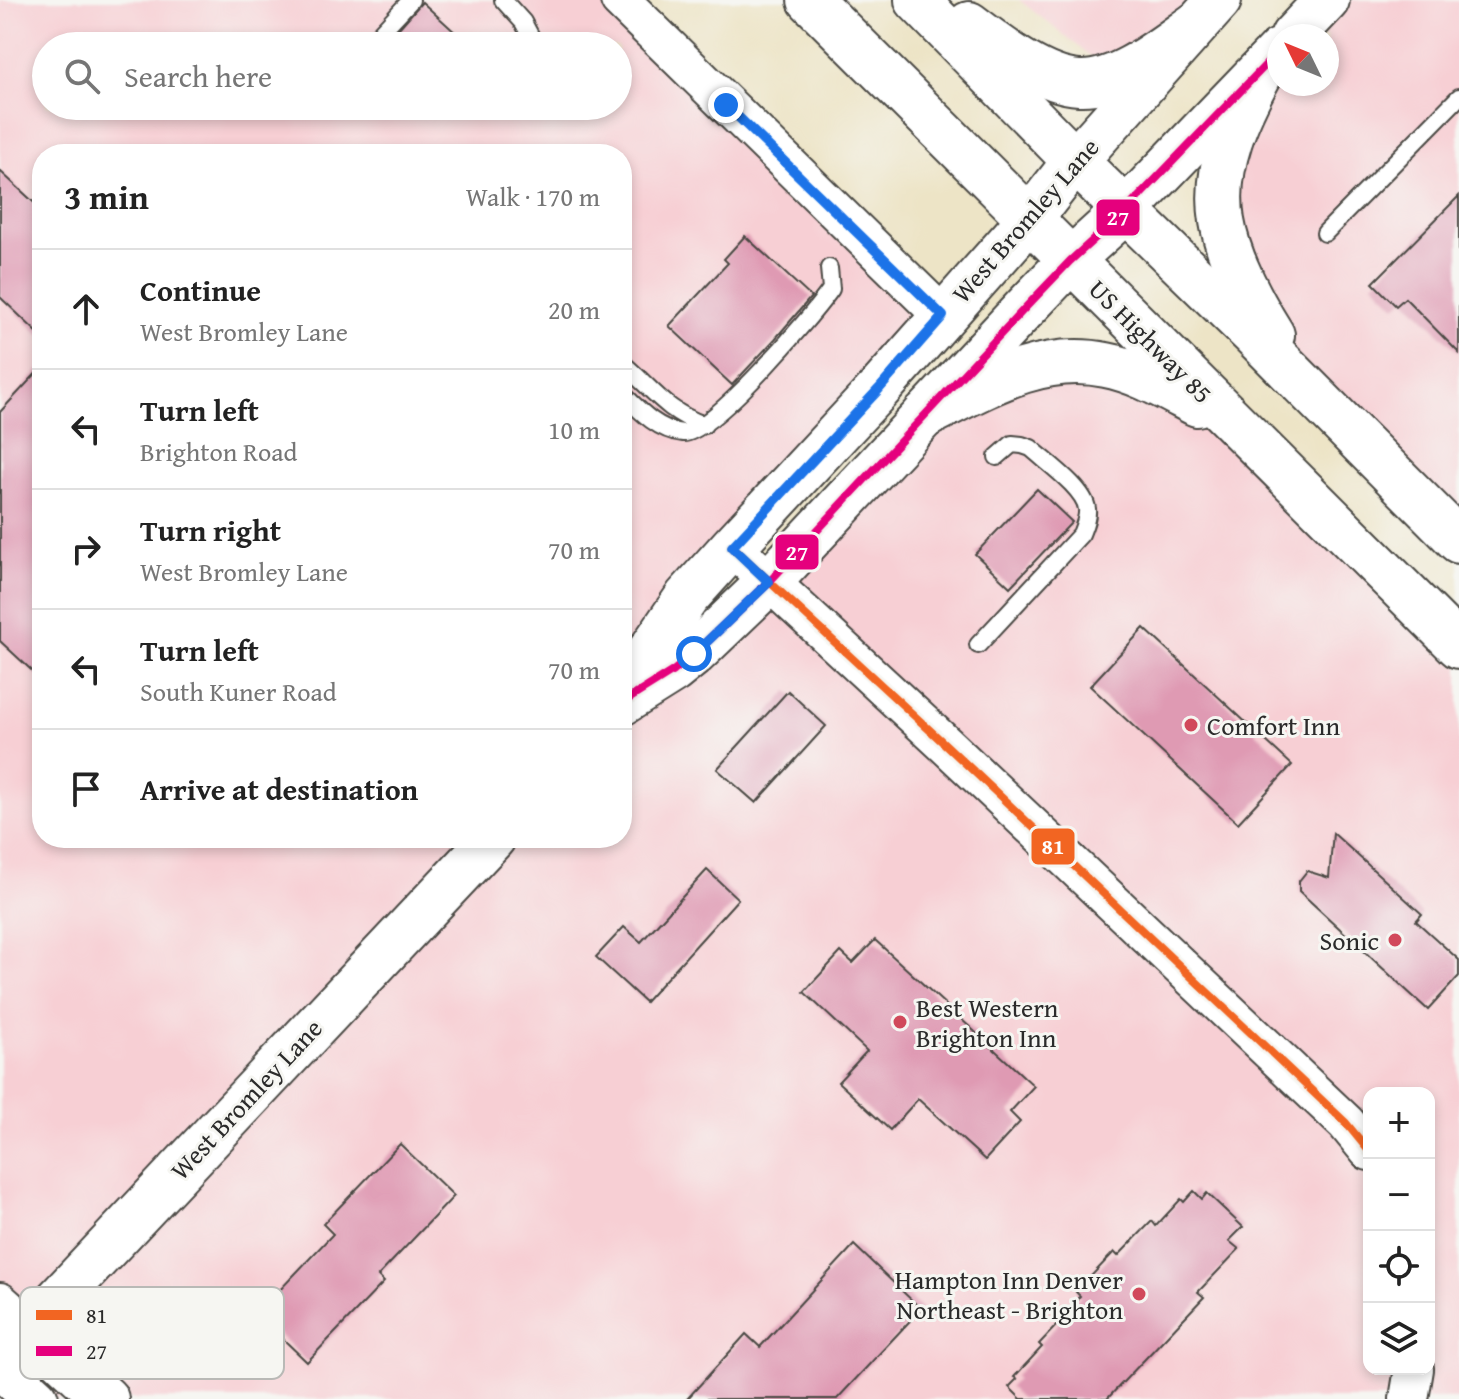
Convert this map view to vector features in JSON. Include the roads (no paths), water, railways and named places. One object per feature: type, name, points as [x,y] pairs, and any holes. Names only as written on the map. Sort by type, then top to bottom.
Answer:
[{"type":"main road","name":"US Highway 85","points":[[810,0],[1459,646]]},
{"type":"main road","points":[[917,0],[1459,541]]},
{"type":"main road","points":[[939,0],[1012,55],[1052,76],[1081,83],[1115,75],[1158,51],[1207,13]]},
{"type":"main road","name":"West Bromley Lane","points":[[1304,24],[1327,0]]},
{"type":"main road","name":"West Bromley Lane","points":[[632,685],[665,627],[687,597],[879,389],[1207,13]]},
{"type":"main road","name":"West Bromley Lane","points":[[632,696],[694,654],[769,582],[1070,261],[1126,210],[1267,63]]},
{"type":"main road","points":[[1267,70],[1241,110],[1226,154],[1221,180],[1222,221],[1235,263],[1250,296],[1309,390]]},
{"type":"main road","points":[[924,416],[1027,368],[1057,362],[1085,362],[1114,367],[1149,380],[1238,427]]},
{"type":"main road","name":"West Bromley Lane","points":[[44,1287],[483,848]]},
{"type":"main road","name":"West Bromley Lane","points":[[0,1363],[15,1316]]},
{"type":"main road","points":[[0,1363],[36,1399]]},
{"type":"main road","points":[[84,1379],[106,1399]]},
{"type":"street","points":[[620,0],[943,316]]},
{"type":"street","points":[[732,547],[1327,1105],[1363,1144]]},
{"type":"street","points":[[1409,1399],[1413,1375]]},
{"type":"lane","points":[[381,32],[411,0]]},
{"type":"lane","points":[[503,0],[528,32]]},
{"type":"lane","points":[[1325,233],[1459,97]]},
{"type":"lane","points":[[632,403],[646,417],[684,434],[704,425],[723,410],[821,304],[831,289],[829,268]]},
{"type":"lane","points":[[632,372],[670,408],[704,425]]},
{"type":"lane","points":[[978,645],[1081,534],[1087,518],[1087,505],[1082,495],[1031,448],[1012,444],[997,457]]},
{"type":"place","name":"Comfort Inn","points":[[1191,725]]},
{"type":"place","name":"Sonic","points":[[1395,940]]},
{"type":"place","name":"Best Western Brighton Inn","points":[[900,1022]]},
{"type":"place","name":"Hampton Inn Denver Northeast - Brighton","points":[[1139,1294]]}]
